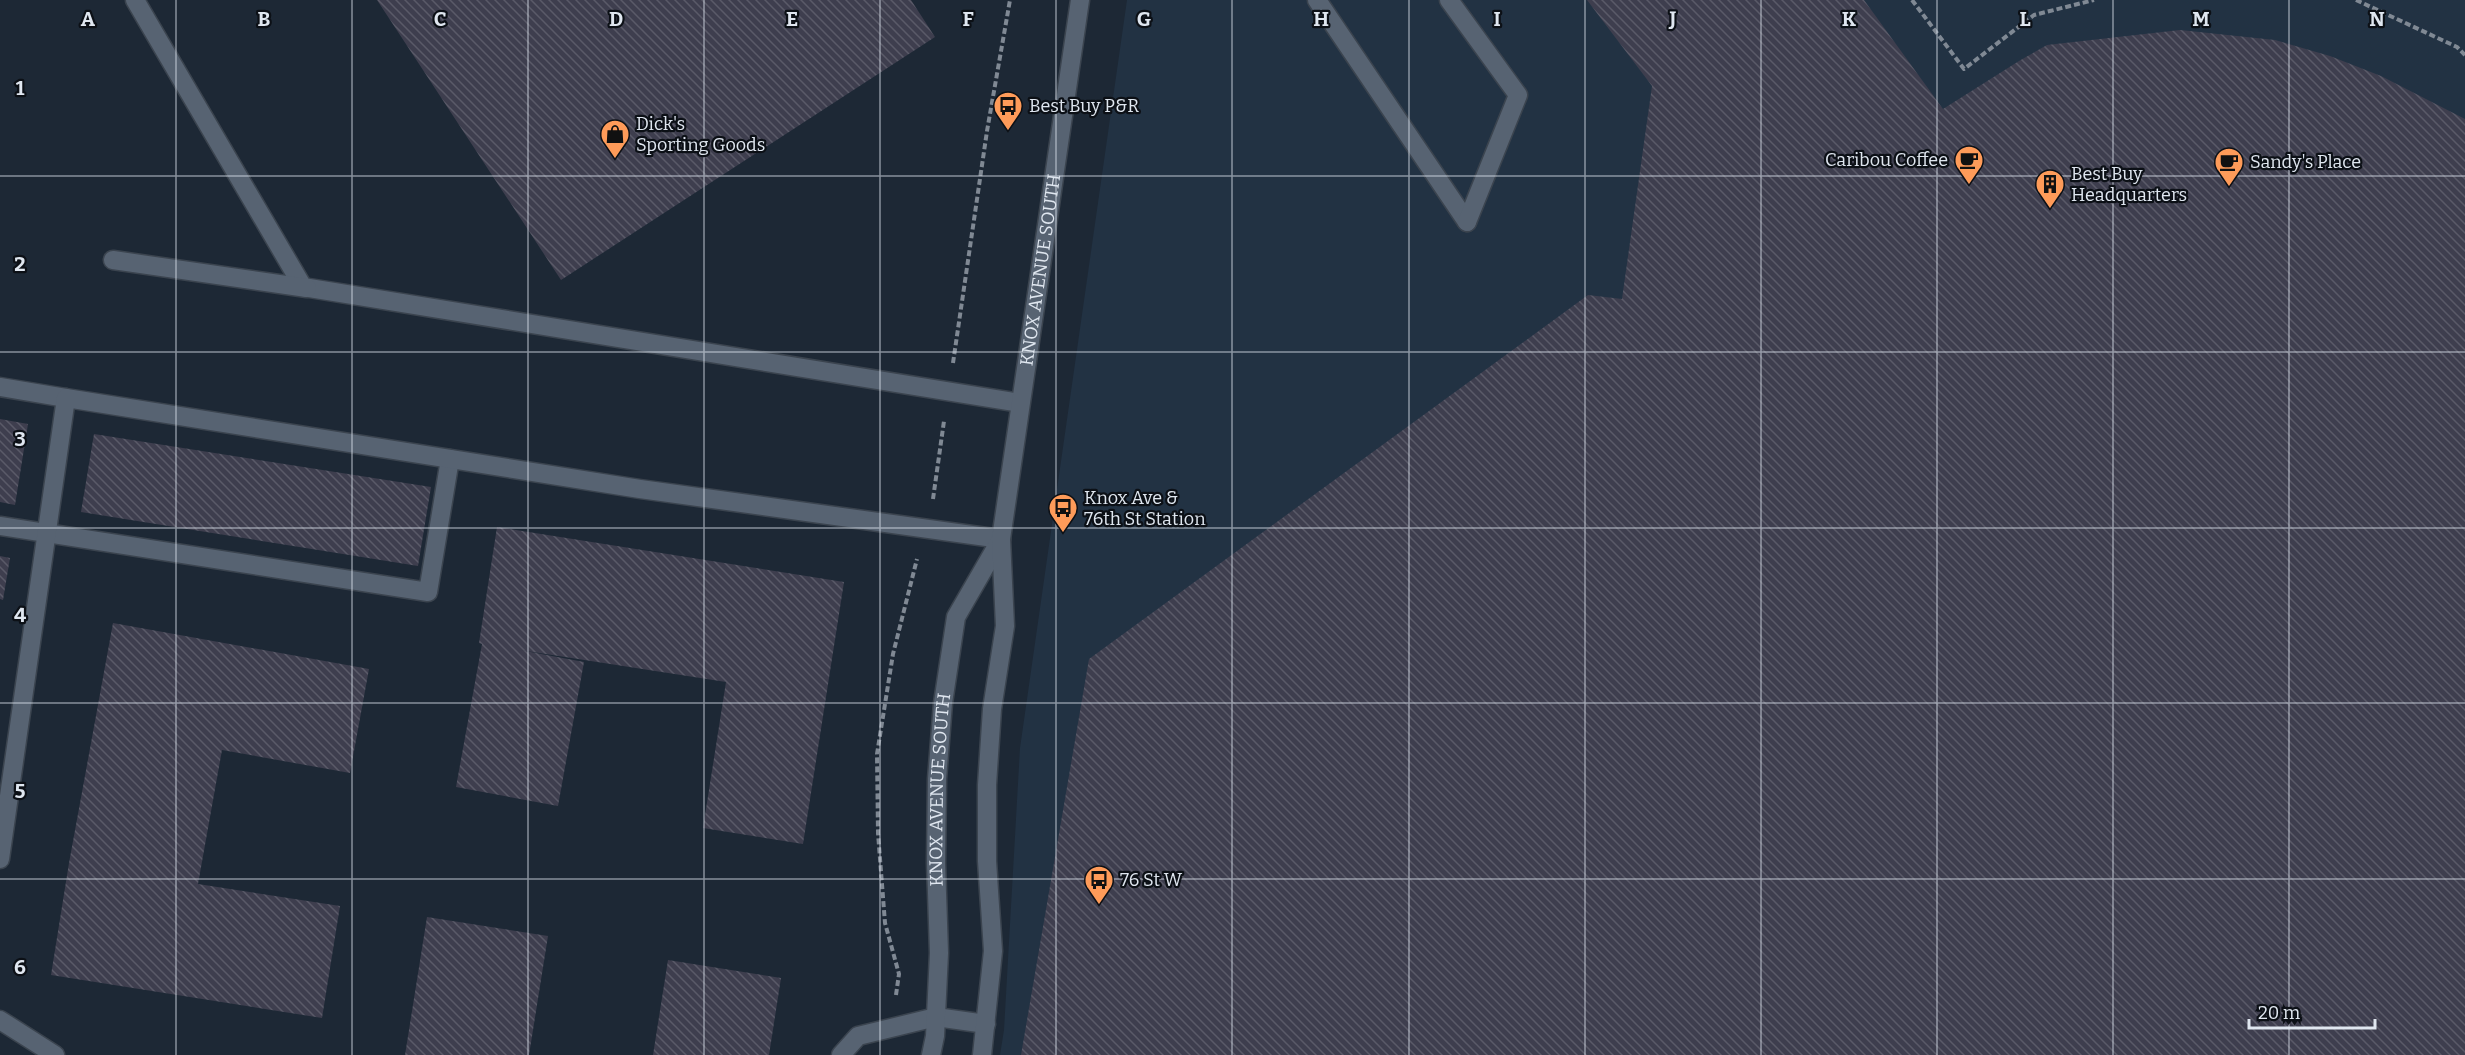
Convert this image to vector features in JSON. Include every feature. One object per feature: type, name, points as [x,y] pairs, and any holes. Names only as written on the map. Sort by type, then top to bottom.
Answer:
[{"type":"street","points":[[135,0],[303,287],[307,288]]},
{"type":"street","name":"KNOX AVENUE SOUTH","points":[[982,1055],[993,951],[987,861],[987,784],[992,709],[1005,626],[1001,539],[1080,0]]},
{"type":"street","points":[[1317,0],[1467,222],[1518,95],[1449,0]]},
{"type":"street","points":[[113,260],[307,288],[1020,403]]},
{"type":"street","points":[[0,387],[640,489],[1001,539]]},
{"type":"street","points":[[0,859],[66,398]]},
{"type":"street","points":[[0,526],[429,592],[450,459]]},
{"type":"street","name":"KNOX AVENUE SOUTH","points":[[931,1055],[936,1017],[939,953],[936,863],[937,779],[943,703],[956,617],[1001,539]]},
{"type":"street","points":[[841,1055],[858,1036],[936,1017],[986,1024]]},
{"type":"street","points":[[0,1020],[55,1055]]},
{"type":"path","points":[[1912,0],[1964,69],[2034,15],[2094,0]]},
{"type":"path","points":[[2356,0],[2457,47],[2465,55]]},
{"type":"shaded area","name":"Best Buy Headquarters","points":[[1127,0],[2465,0],[2465,1055],[1000,1055],[1004,1030],[1020,748]]},
{"type":"building","name":"Dick's Sporting Goods","points":[[377,0],[911,0],[935,37],[561,280]]},
{"type":"building","name":"Best Buy Headquarters","points":[[1587,0],[1864,0],[1943,109],[2047,45],[2180,30],[2275,40],[2330,56],[2381,76],[2465,119],[2465,1055],[1021,1055],[1089,659],[1588,295],[1622,299],[1652,86]]},
{"type":"building","points":[[0,419],[28,424],[15,505],[0,502]]},
{"type":"building","points":[[94,434],[431,487],[418,566],[81,512]]},
{"type":"building","points":[[497,527],[844,582],[803,844],[703,828],[726,682],[520,650],[584,662],[558,806],[456,787],[482,644],[479,643]]},
{"type":"building","points":[[0,556],[10,558],[3,600],[0,599]]},
{"type":"building","points":[[113,623],[369,669],[350,773],[222,750],[198,884],[340,906],[322,1018],[51,975]]},
{"type":"building","points":[[427,917],[548,936],[529,1055],[405,1055]]},
{"type":"building","points":[[668,960],[781,978],[769,1055],[653,1055]]},
{"type":"place","name":"Best Buy P&R","points":[[1008,132]]},
{"type":"place","name":"Dick's Sporting Goods","points":[[615,160]]},
{"type":"place","name":"Caribou Coffee","points":[[1969,186]]},
{"type":"place","name":"Sandy's Place","points":[[2229,188]]},
{"type":"place","name":"Best Buy Headquarters","points":[[2050,210]]},
{"type":"place","name":"Knox Ave & 76th St Station","points":[[1063,534]]},
{"type":"place","name":"76 St W","points":[[1099,906]]}]
